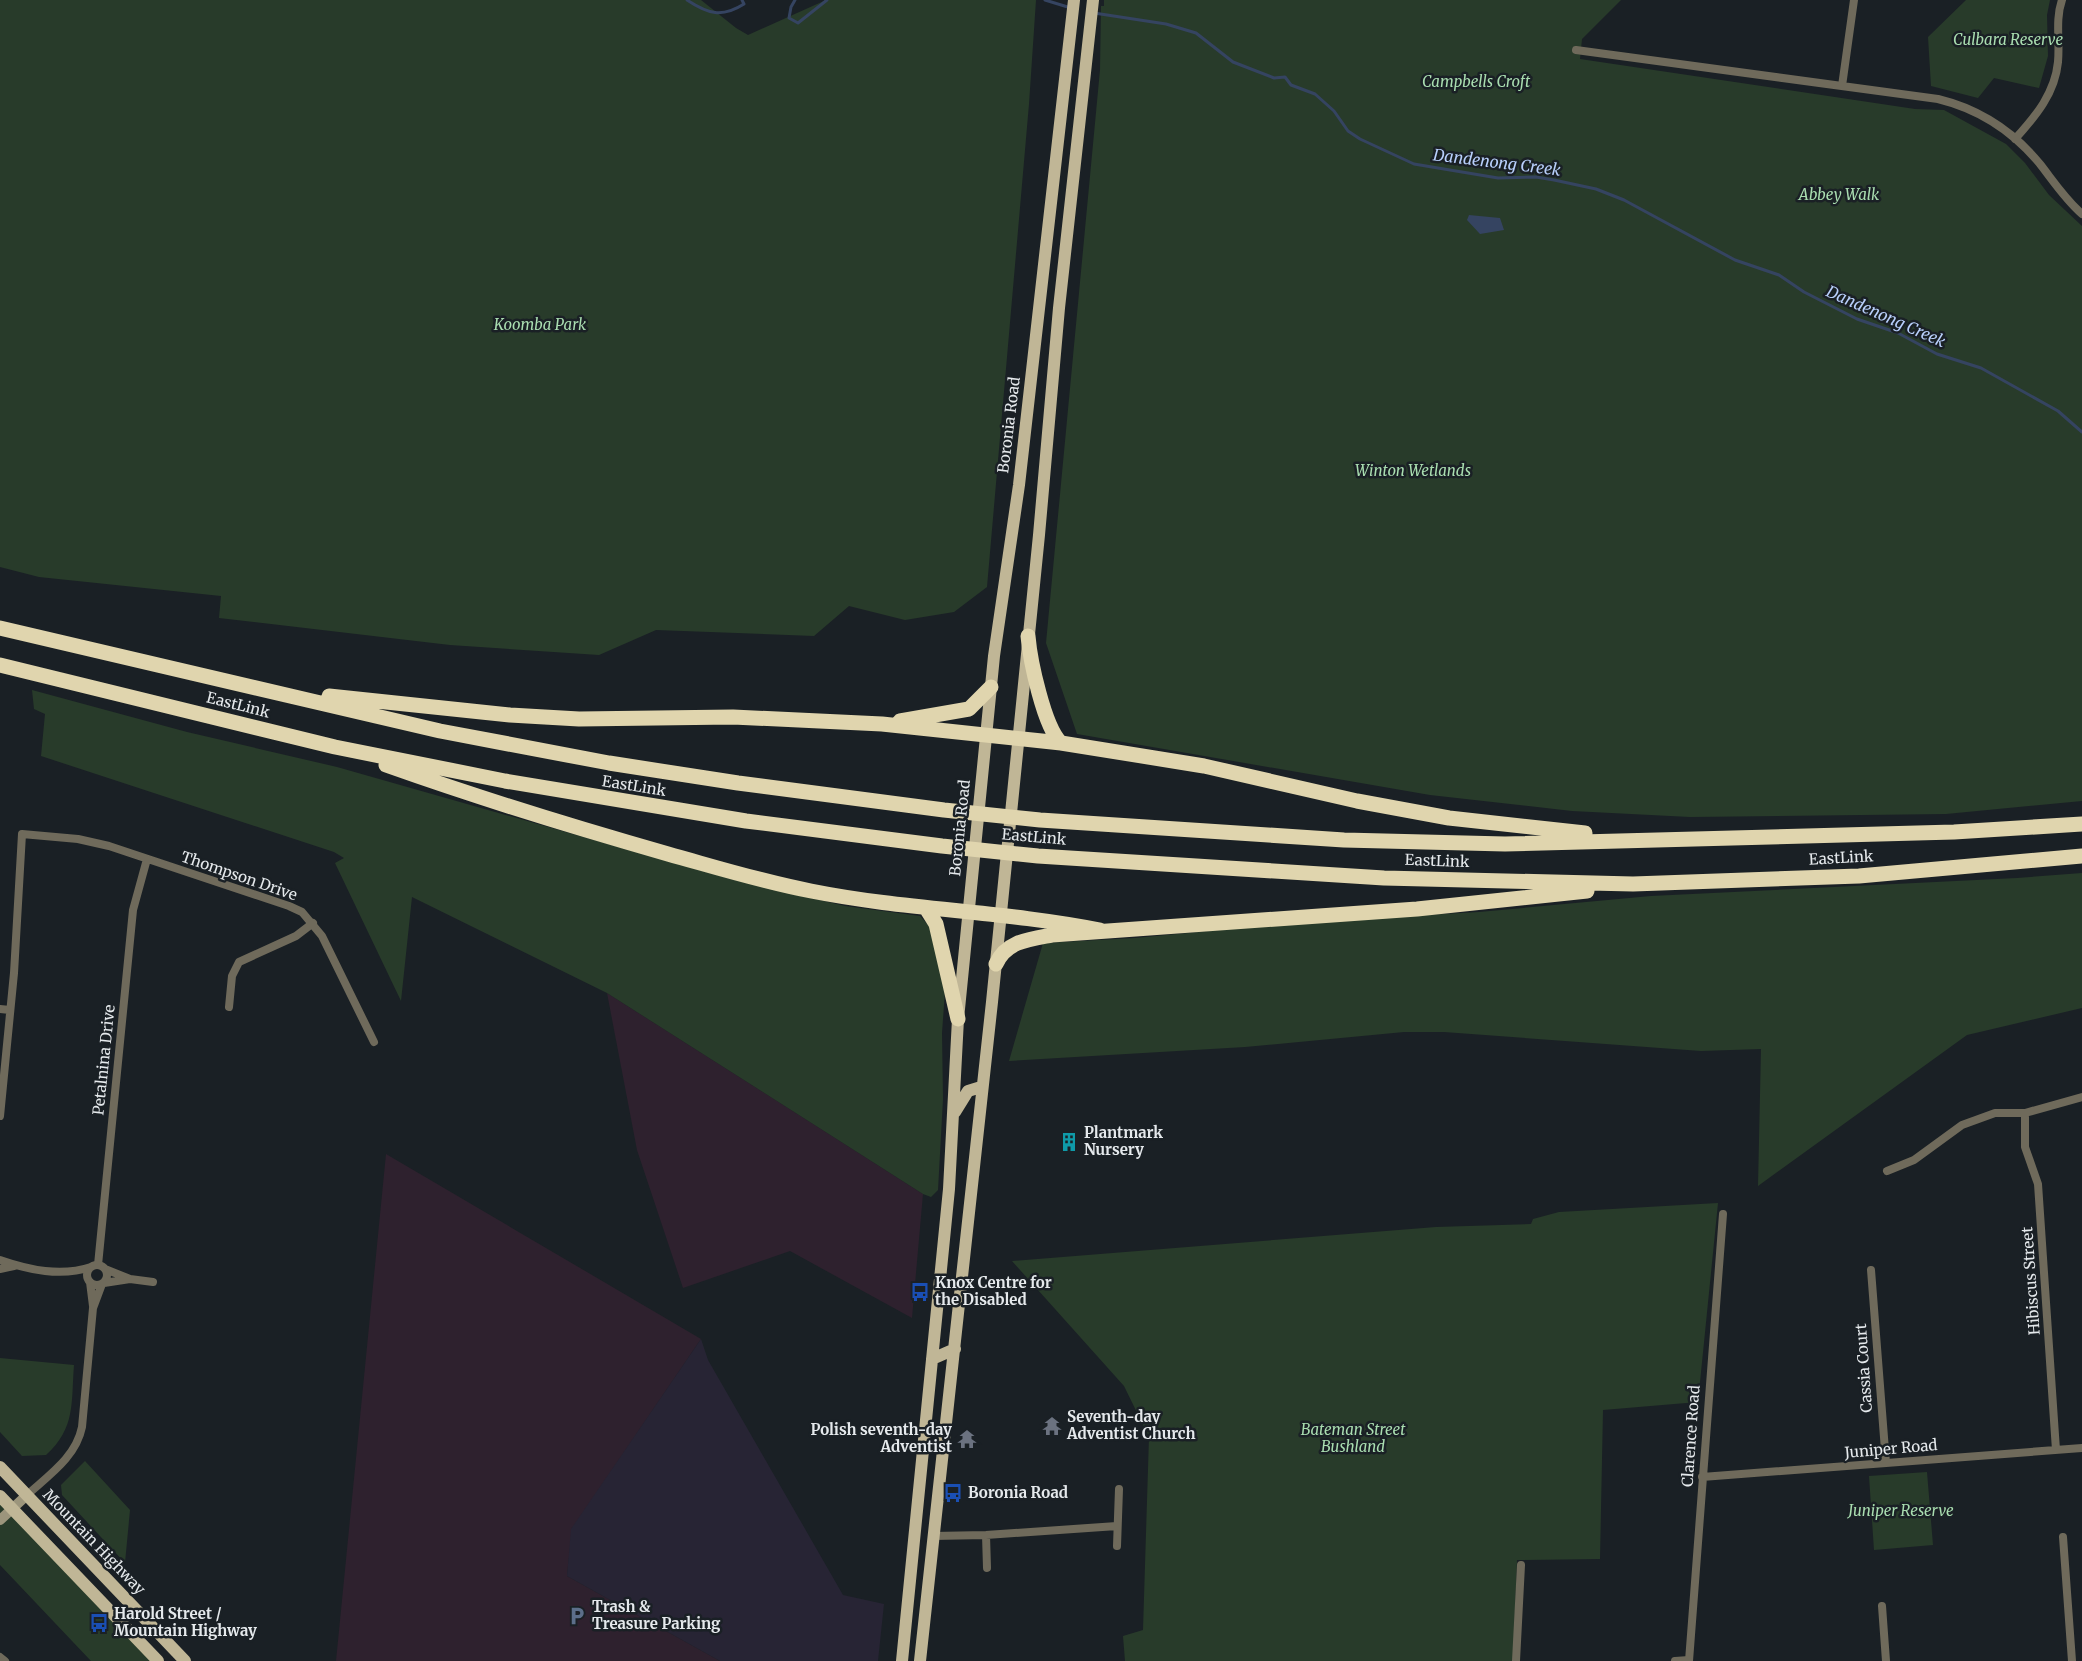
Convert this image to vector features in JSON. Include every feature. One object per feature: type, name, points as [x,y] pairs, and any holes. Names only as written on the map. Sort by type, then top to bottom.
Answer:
[{"type":"highway","name":"EastLink","points":[[0,628],[440,731],[609,763],[738,783],[944,810],[1040,820],[1344,840],[1505,844],[1954,832],[2082,824]]},
{"type":"highway","points":[[1028,636],[1050,729],[1061,743]]},
{"type":"highway","name":"EastLink","points":[[0,665],[335,747],[642,805],[942,846],[1038,856],[1384,878],[1633,884],[1859,876],[2082,856]]},
{"type":"highway","points":[[882,724],[969,709],[991,688]]},
{"type":"highway","points":[[272,691],[510,715],[579,719],[733,717],[882,724],[1061,743],[1204,766],[1357,801],[1450,818],[1648,839]]},
{"type":"highway","points":[[335,747],[475,796],[734,872],[809,891],[926,908],[1055,921],[1100,930]]},
{"type":"highway","points":[[996,964],[1004,950],[1018,943],[1052,935],[1100,930],[1417,909],[1530,898],[1633,884]]},
{"type":"highway","points":[[926,908],[936,924],[958,1019]]},
{"type":"main road","name":"Boronia Road","points":[[902,1661],[946,1207],[958,1019],[986,735],[1040,305],[1074,0]]},
{"type":"main road","points":[[920,1661],[1001,916],[1059,308],[1093,0]]},
{"type":"main road","points":[[1040,305],[1059,308]]},
{"type":"main road","points":[[953,1116],[968,1091],[982,1087]]},
{"type":"main road","points":[[946,1207],[969,1210]]},
{"type":"main road","points":[[932,1359],[955,1349]]},
{"type":"main road","name":"Mountain Highway","points":[[0,1467],[186,1661]]},
{"type":"main road","points":[[0,1496],[158,1661]]},
{"type":"main road","points":[[146,1648],[155,1629]]},
{"type":"main road","points":[[146,1648],[165,1640]]},
{"type":"street","points":[[1842,86],[1854,0]]},
{"type":"street","points":[[2015,139],[2038,114],[2052,89],[2058,62],[2058,11],[2062,0]]},
{"type":"street","points":[[1576,50],[1938,99],[1962,105],[1981,114],[2015,139],[2041,166],[2066,199],[2082,214]]},
{"type":"street","name":"Thompson Drive","points":[[10,1010],[22,834],[84,840],[147,859],[302,912],[322,936],[374,1042]]},
{"type":"street","name":"Petalnina Drive","points":[[98,1267],[133,910],[147,859]]},
{"type":"street","points":[[229,1007],[232,976],[239,962],[296,936],[313,923]]},
{"type":"street","points":[[0,1009],[10,1010],[0,1116]]},
{"type":"street","points":[[1887,1171],[1914,1160],[1962,1125],[1995,1113],[2025,1113],[2082,1097]]},
{"type":"street","name":"Hibiscus Street","points":[[2025,1113],[2025,1146],[2038,1184],[2056,1450]]},
{"type":"street","name":"Clarence Road","points":[[1689,1660],[1723,1214]]},
{"type":"street","points":[[0,1260],[16,1266],[69,1273],[96,1285],[130,1279]]},
{"type":"street","points":[[0,1269],[16,1266]]},
{"type":"street","points":[[69,1273],[98,1267],[130,1279],[154,1282]]},
{"type":"street","points":[[94,1308],[87,1272],[98,1267]]},
{"type":"street","points":[[0,1520],[70,1455],[77,1444],[82,1427],[94,1308],[103,1283],[107,1278],[98,1267]]},
{"type":"street","name":"Cassia Court","points":[[1871,1270],[1886,1463]]},
{"type":"street","name":"Juniper Road","points":[[1702,1477],[2082,1448]]},
{"type":"street","points":[[1117,1546],[1118,1489]]},
{"type":"street","points":[[933,1536],[986,1535],[1117,1526]]},
{"type":"street","points":[[986,1535],[987,1568]]},
{"type":"street","points":[[2063,1537],[2072,1661]]},
{"type":"street","points":[[1516,1661],[1521,1565]]},
{"type":"street","points":[[1882,1606],[1886,1661]]},
{"type":"street","points":[[0,1657],[5,1661]]},
{"type":"street","points":[[1675,1661],[1689,1660]]},
{"type":"shaded area","points":[[607,993],[923,1194],[912,1318],[790,1251],[683,1288],[637,1150]]},
{"type":"shaded area","points":[[386,1154],[701,1339],[572,1529],[567,1576],[720,1661],[336,1661]]},
{"type":"shaded area","points":[[701,1339],[708,1360],[843,1595],[884,1604],[878,1661],[720,1661],[567,1576],[571,1529]]},
{"type":"green space","name":"Koomba Park","points":[[0,0],[701,0],[736,28],[748,35],[826,0],[1036,0],[1029,104],[987,587],[954,612],[905,620],[849,606],[814,636],[656,630],[599,655],[450,645],[219,618],[221,596],[39,577],[0,567]]},
{"type":"green space","name":"Winton Wetlands","points":[[1104,0],[1621,0],[1582,39],[1580,59],[1915,109],[1944,110],[2006,144],[2025,163],[2049,195],[2082,226],[2082,801],[1946,814],[1690,817],[1572,811],[1430,795],[1077,734],[1046,643],[1100,70],[1101,6],[1104,6]]},
{"type":"green space","name":"Culbara Reserve","points":[[1966,0],[2050,0],[2047,15],[2048,56],[2039,88],[1994,78],[1978,98],[1931,86],[1928,37]]},
{"type":"green space","points":[[32,690],[187,732],[337,767],[731,879],[845,906],[920,916],[930,927],[945,991],[942,1033],[943,1099],[938,1190],[931,1197],[923,1194],[607,993],[412,897],[401,1001],[335,863],[344,858],[334,852],[41,756],[45,714],[34,709]]},
{"type":"green space","points":[[2082,873],[2082,1008],[1967,1035],[1758,1186],[1761,1049],[1701,1051],[1444,1032],[1404,1032],[1245,1047],[1009,1061],[1043,943],[1135,938],[1314,921],[1479,912],[1651,896],[2017,878]]},
{"type":"green space","name":"Bateman Street Bushland","points":[[1718,1203],[1698,1402],[1603,1410],[1600,1559],[1517,1560],[1513,1661],[1125,1661],[1123,1636],[1143,1630],[1149,1437],[1124,1386],[1012,1261],[1436,1227],[1531,1224],[1533,1219],[1559,1212]]},
{"type":"green space","points":[[0,1358],[74,1365],[72,1403],[67,1424],[63,1435],[46,1455],[22,1456],[0,1432]]},
{"type":"green space","points":[[85,1461],[130,1510],[125,1563],[62,1495],[61,1485]]},
{"type":"green space","name":"Juniper Reserve","points":[[1927,1472],[1933,1545],[1874,1550],[1869,1476]]},
{"type":"green space","points":[[0,1496],[158,1661],[91,1661],[0,1565]]},
{"type":"water","points":[[1469,215],[1500,218],[1504,230],[1480,234],[1467,220]]},
{"type":"waterway","name":"Dandenong Creek","points":[[687,0],[708,11],[722,13],[744,4],[742,0]]},
{"type":"waterway","name":"Dandenong Creek","points":[[795,0],[791,7],[789,18],[798,23],[827,0]]},
{"type":"waterway","name":"Dandenong Creek","points":[[1045,0],[1071,8]]},
{"type":"waterway","name":"Dandenong Creek","points":[[1094,13],[1166,24],[1196,33],[1233,62],[1274,78],[1285,77],[1291,85],[1315,94],[1334,111],[1348,131],[1360,139],[1414,164],[1498,178],[1536,177],[1554,180],[1596,189],[1624,200],[1735,260],[1779,275],[1804,292],[1857,319],[1898,333],[1937,354],[1981,368],[2058,411],[2082,432]]},
{"type":"place","name":"Plantmark Nursery","points":[[1069,1142]]},
{"type":"place","name":"Knox Centre for the Disabled","points":[[920,1292]]},
{"type":"place","name":"Seventh-day Adventist Church","points":[[1052,1426]]},
{"type":"place","name":"Polish seventh-day Adventist","points":[[967,1439]]},
{"type":"place","name":"Boronia Road","points":[[953,1493]]},
{"type":"place","name":"Trash & Treasure Parking","points":[[577,1616]]},
{"type":"place","name":"Harold Street / Mountain Highway","points":[[99,1623]]},
{"type":"park label","name":"Campbells Croft","points":[[1476,82]]},
{"type":"park label","name":"Abbey Walk","points":[[1839,195]]}]
